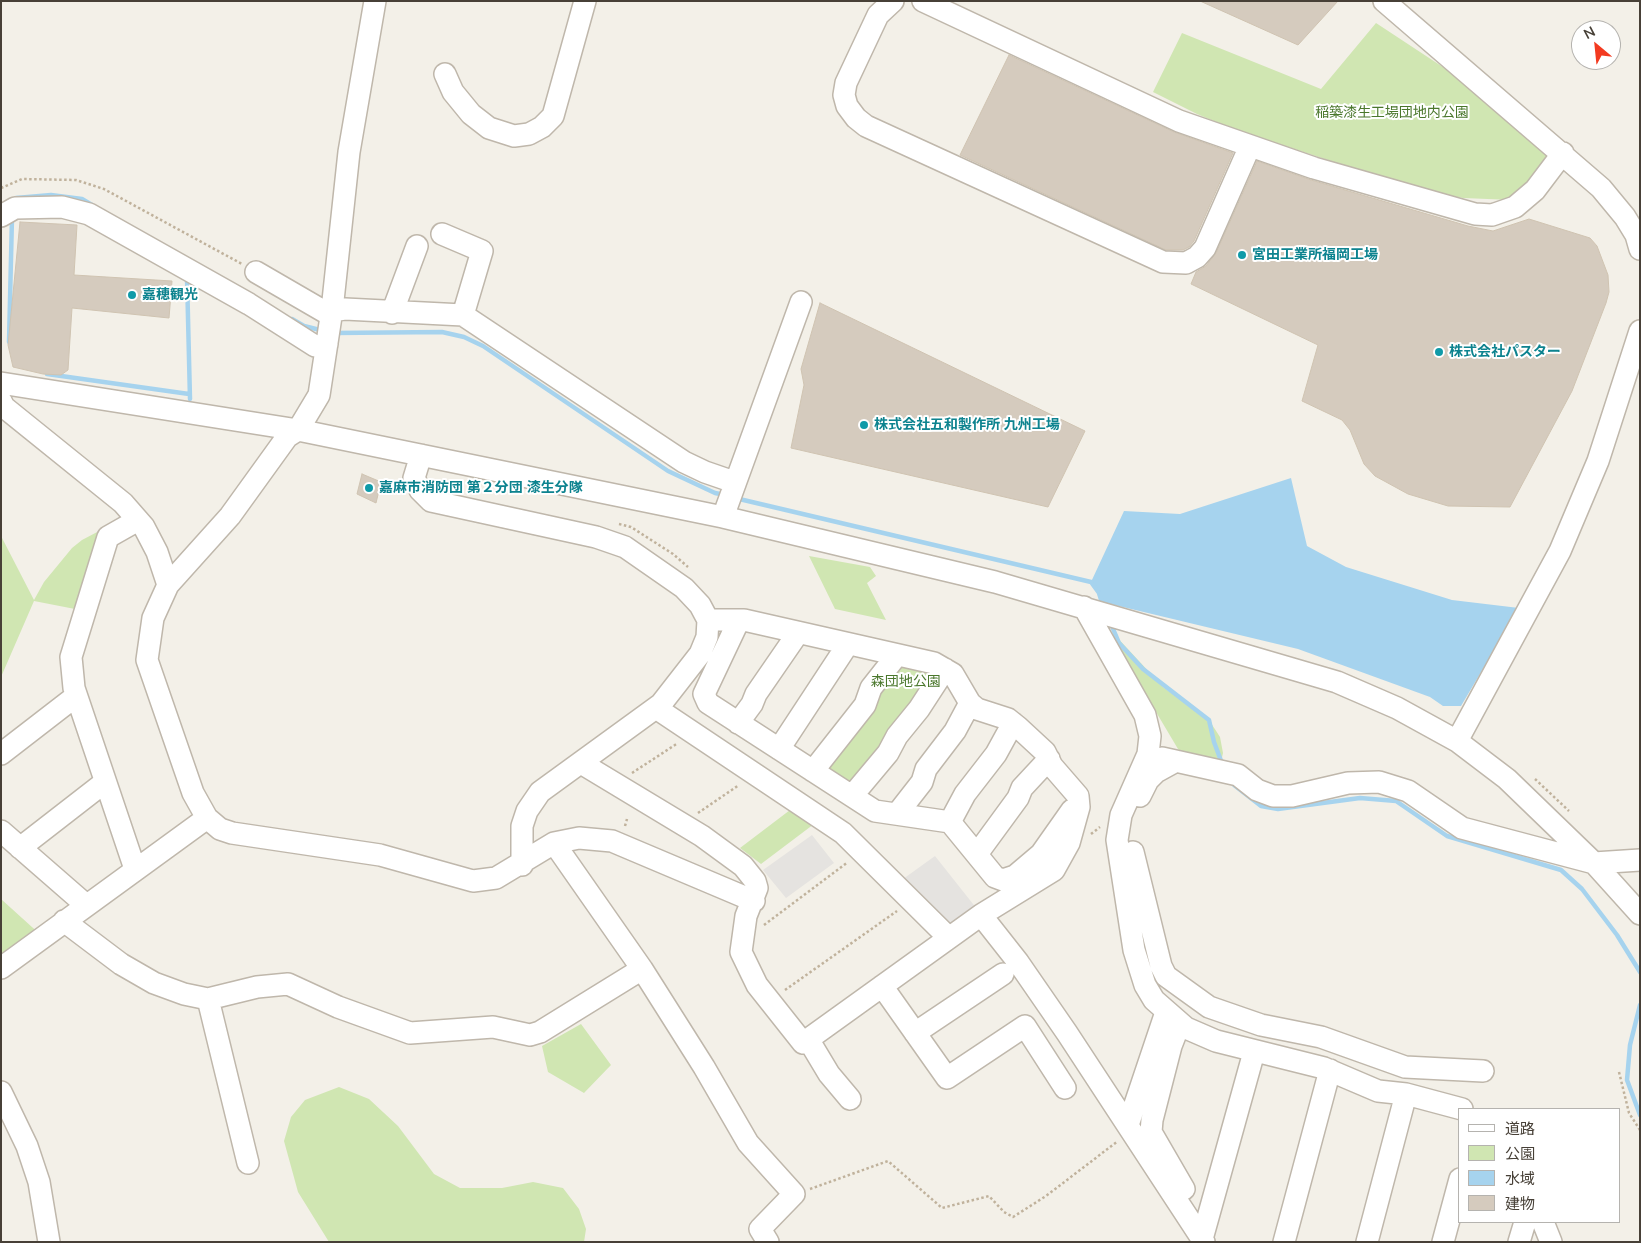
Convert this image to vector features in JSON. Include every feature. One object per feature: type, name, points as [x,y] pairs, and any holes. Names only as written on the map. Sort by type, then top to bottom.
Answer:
[{"type":"street","points":[[445,74],[453,92],[471,114],[489,128],[514,136],[529,134],[542,127],[553,116],[585,1]]},
{"type":"street","points":[[893,1],[878,15],[846,83],[844,95],[847,106],[856,118],[866,126],[1163,262],[1186,263],[1197,257],[1205,248],[1250,146]]},
{"type":"street","points":[[923,1],[1179,121],[1323,171],[1475,214],[1492,215],[1515,207],[1535,190],[1563,153]]},
{"type":"street","points":[[1384,1],[1563,153],[1616,204],[1636,235],[1640,249]]},
{"type":"street","points":[[371,3],[349,152],[332,310],[319,395],[298,430],[287,437],[230,516],[168,585],[153,618],[147,660],[193,793],[207,818],[220,828],[232,833],[380,855],[473,881],[496,878],[554,844],[579,838],[612,841],[754,901]]},
{"type":"street","points":[[1,216],[15,208],[62,207],[89,214],[249,304],[315,346],[326,344]]},
{"type":"street","points":[[442,234],[482,251],[463,315]]},
{"type":"street","points":[[392,313],[417,246]]},
{"type":"street","points":[[256,272],[325,312],[332,310],[463,315],[684,462],[734,482]]},
{"type":"street","points":[[722,517],[801,302]]},
{"type":"street","points":[[1457,741],[1560,551],[1598,461],[1640,331]]},
{"type":"street","points":[[2,395],[298,430],[722,517],[995,582],[1337,682],[1397,708],[1457,741],[1507,779],[1594,863],[1640,914]]},
{"type":"street","points":[[2,395],[123,502],[138,520],[157,552],[168,585]]},
{"type":"street","points":[[421,455],[414,478],[420,490],[431,501],[596,537],[625,547],[684,588],[700,605],[708,620],[708,637],[700,654],[656,708],[540,792],[527,811],[522,826],[522,864]]},
{"type":"street","points":[[135,869],[76,696],[71,657],[108,537],[138,520]]},
{"type":"street","points":[[1089,608],[1145,716],[1150,736],[1148,754],[1121,815],[1117,840],[1126,888],[1134,950],[1145,985],[1154,1000],[1173,1018],[1216,1041],[1332,1071],[1378,1091],[1406,1094],[1458,1108]]},
{"type":"street","points":[[581,763],[682,824],[743,866],[755,881],[757,888],[754,901],[746,916],[741,952],[756,985],[803,1042],[981,915],[1054,870],[1069,843],[1079,807],[1078,796],[1048,759],[1045,752],[1013,723],[977,708],[970,703],[953,674],[934,663],[798,632],[739,620],[708,620]]},
{"type":"street","points":[[739,620],[704,694],[708,703],[875,811],[950,822],[995,877],[1003,880],[1015,876],[1041,854],[1072,810],[1079,807]]},
{"type":"street","points":[[738,723],[798,632]]},
{"type":"street","points":[[779,749],[848,644]]},
{"type":"street","points":[[813,771],[864,705],[871,688],[897,655]]},
{"type":"street","points":[[852,796],[888,753],[897,736],[919,708],[945,669]]},
{"type":"street","points":[[1,754],[76,696]]},
{"type":"street","points":[[897,814],[922,782],[926,769],[955,731],[970,703]]},
{"type":"street","points":[[656,708],[843,833],[949,938]]},
{"type":"street","points":[[950,822],[965,794],[996,754],[1013,723]]},
{"type":"street","points":[[1148,754],[1238,775],[1257,790],[1273,796],[1292,796],[1348,783],[1379,782],[1408,791],[1462,828],[1594,863],[1640,860]]},
{"type":"street","points":[[977,854],[1018,798],[1022,788],[1048,759]]},
{"type":"street","points":[[1176,761],[1156,772],[1148,780],[1138,799],[1130,828],[1130,842],[1161,966],[1166,976],[1209,1007],[1261,1025],[1321,1037],[1405,1067],[1483,1071]]},
{"type":"street","points":[[20,848],[105,782]]},
{"type":"street","points":[[1,968],[207,818]]},
{"type":"street","points":[[1,831],[86,905]]},
{"type":"street","points":[[554,844],[642,968],[704,1067],[748,1143],[794,1194],[760,1229],[768,1242]]},
{"type":"street","points":[[981,915],[1040,993],[1203,1240]]},
{"type":"street","points":[[64,921],[121,964],[154,983],[184,994],[208,999],[257,987],[288,984],[338,1007],[410,1033],[492,1027],[530,1035],[540,1032],[642,968]]},
{"type":"street","points":[[915,1033],[1003,974]]},
{"type":"street","points":[[882,986],[947,1078],[1025,1026],[1065,1088]]},
{"type":"street","points":[[208,999],[248,1163]]},
{"type":"street","points":[[1129,1128],[1173,1018]]},
{"type":"street","points":[[1173,1018],[1171,1046],[1152,1120],[1151,1132],[1189,1196],[1203,1240]]},
{"type":"street","points":[[1261,1025],[1319,1058],[1332,1071]]},
{"type":"street","points":[[808,1039],[829,1074],[850,1099]]},
{"type":"street","points":[[1203,1240],[1254,1052]]},
{"type":"street","points":[[1284,1242],[1332,1071]]},
{"type":"street","points":[[1,1092],[27,1146],[40,1182],[49,1242]]},
{"type":"street","points":[[1367,1242],[1406,1094]]},
{"type":"street","points":[[1443,1242],[1458,1186]]},
{"type":"street","points":[[1519,1242],[1525,1223]]},
{"type":"street","points":[[1543,1223],[1551,1242]]},
{"type":"path","points":[[1,188],[22,179],[76,180],[104,190],[256,272]]},
{"type":"path","points":[[612,522],[631,527],[673,554],[694,572]]},
{"type":"path","points":[[616,784],[694,733]]},
{"type":"path","points":[[682,824],[754,774]]},
{"type":"path","points":[[743,940],[863,851]]},
{"type":"path","points":[[769,1001],[912,900]]},
{"type":"path","points":[[1620,1072],[1629,1113],[1640,1130]]},
{"type":"path","points":[[794,1194],[888,1161],[942,1208],[989,1196],[1004,1212],[1013,1217],[1046,1196],[1129,1128]]},
{"type":"green space","name":"稲築漆生工場団地内公園","points":[[1376,23],[1458,77],[1547,156],[1545,170],[1512,200],[1463,198],[1420,190],[1233,129],[1153,92],[1182,33],[1321,89]]},
{"type":"green space","points":[[101,530],[75,609],[34,601],[1,677],[1,536],[34,600],[44,582],[72,548],[82,540]]},
{"type":"green space","points":[[809,556],[870,567],[876,576],[867,583],[886,620],[835,609]]},
{"type":"green space","points":[[1114,634],[1163,687],[1209,720],[1220,737],[1223,753],[1220,766],[1190,759],[1178,749],[1121,653]]},
{"type":"green space","name":"森団地公園","points":[[898,658],[930,666],[933,679],[854,783],[826,769]]},
{"type":"green space","points":[[794,807],[818,821],[761,864],[740,848]]},
{"type":"green space","points":[[1,899],[43,937],[1,968]]},
{"type":"green space","points":[[581,1024],[611,1065],[584,1093],[548,1072],[542,1046]]},
{"type":"green space","points":[[339,1087],[369,1099],[398,1126],[434,1174],[460,1188],[502,1188],[533,1182],[563,1188],[579,1209],[586,1229],[584,1242],[329,1242],[298,1192],[284,1141],[291,1117],[305,1100]]},
{"type":"shaded area","points":[[812,835],[834,863],[786,898],[763,870]]},
{"type":"shaded area","points":[[935,856],[977,909],[947,929],[903,879]]},
{"type":"water","points":[[1291,478],[1307,546],[1346,567],[1452,600],[1519,608],[1461,706],[1443,706],[1430,697],[1298,649],[1102,602],[1100,592],[1091,582],[1124,511],[1180,514]]},
{"type":"building","points":[[1200,1],[1338,1],[1298,45]]},
{"type":"building","points":[[1009,55],[1174,132],[1233,153],[1194,241],[1189,247],[1183,250],[1166,250],[960,155]]},
{"type":"building","points":[[1257,161],[1311,180],[1468,226],[1493,231],[1529,219],[1590,238],[1597,246],[1608,275],[1609,292],[1606,303],[1572,391],[1510,507],[1448,506],[1408,494],[1375,476],[1364,464],[1350,430],[1342,420],[1302,401],[1318,345],[1191,284],[1196,272],[1206,266],[1216,253]]},
{"type":"building","points":[[20,222],[77,225],[74,275],[172,281],[169,318],[72,308],[68,370],[61,375],[43,374],[13,367],[8,345]]},
{"type":"building","points":[[820,303],[1085,431],[1048,507],[791,448],[804,385],[801,369]]},
{"type":"building","name":"嘉麻市消防団 第２分団 漆生分隊","points":[[362,474],[381,482],[376,503],[357,494]]},
{"type":"waterway","points":[[16,198],[51,195],[82,199],[92,205]]},
{"type":"waterway","points":[[9,342],[12,217]]},
{"type":"waterway","points":[[187,277],[190,399]]},
{"type":"waterway","points":[[292,319],[304,326],[324,331]]},
{"type":"waterway","points":[[334,333],[442,332],[464,337],[483,346],[668,471],[715,493],[725,495]]},
{"type":"waterway","points":[[47,374],[189,394]]},
{"type":"waterway","points":[[735,498],[1091,582],[1099,593],[1103,606]]},
{"type":"waterway","points":[[1111,624],[1119,643],[1143,669],[1209,720],[1214,742],[1223,766]]},
{"type":"waterway","points":[[1234,785],[1261,806],[1278,809],[1360,798],[1396,801],[1447,836],[1561,870],[1582,889],[1617,935],[1640,972]]},
{"type":"waterway","points":[[1640,1005],[1630,1045],[1627,1080],[1640,1115]]},
{"type":"place","name":"宮田工業所福岡工場","points":[[1242,255]]},
{"type":"place","name":"嘉穂観光","points":[[132,295]]},
{"type":"place","name":"株式会社パスター","points":[[1439,352]]},
{"type":"place","name":"株式会社五和製作所 九州工場","points":[[864,425]]},
{"type":"place","name":"嘉麻市消防団 第２分団 漆生分隊","points":[[369,488]]}]
